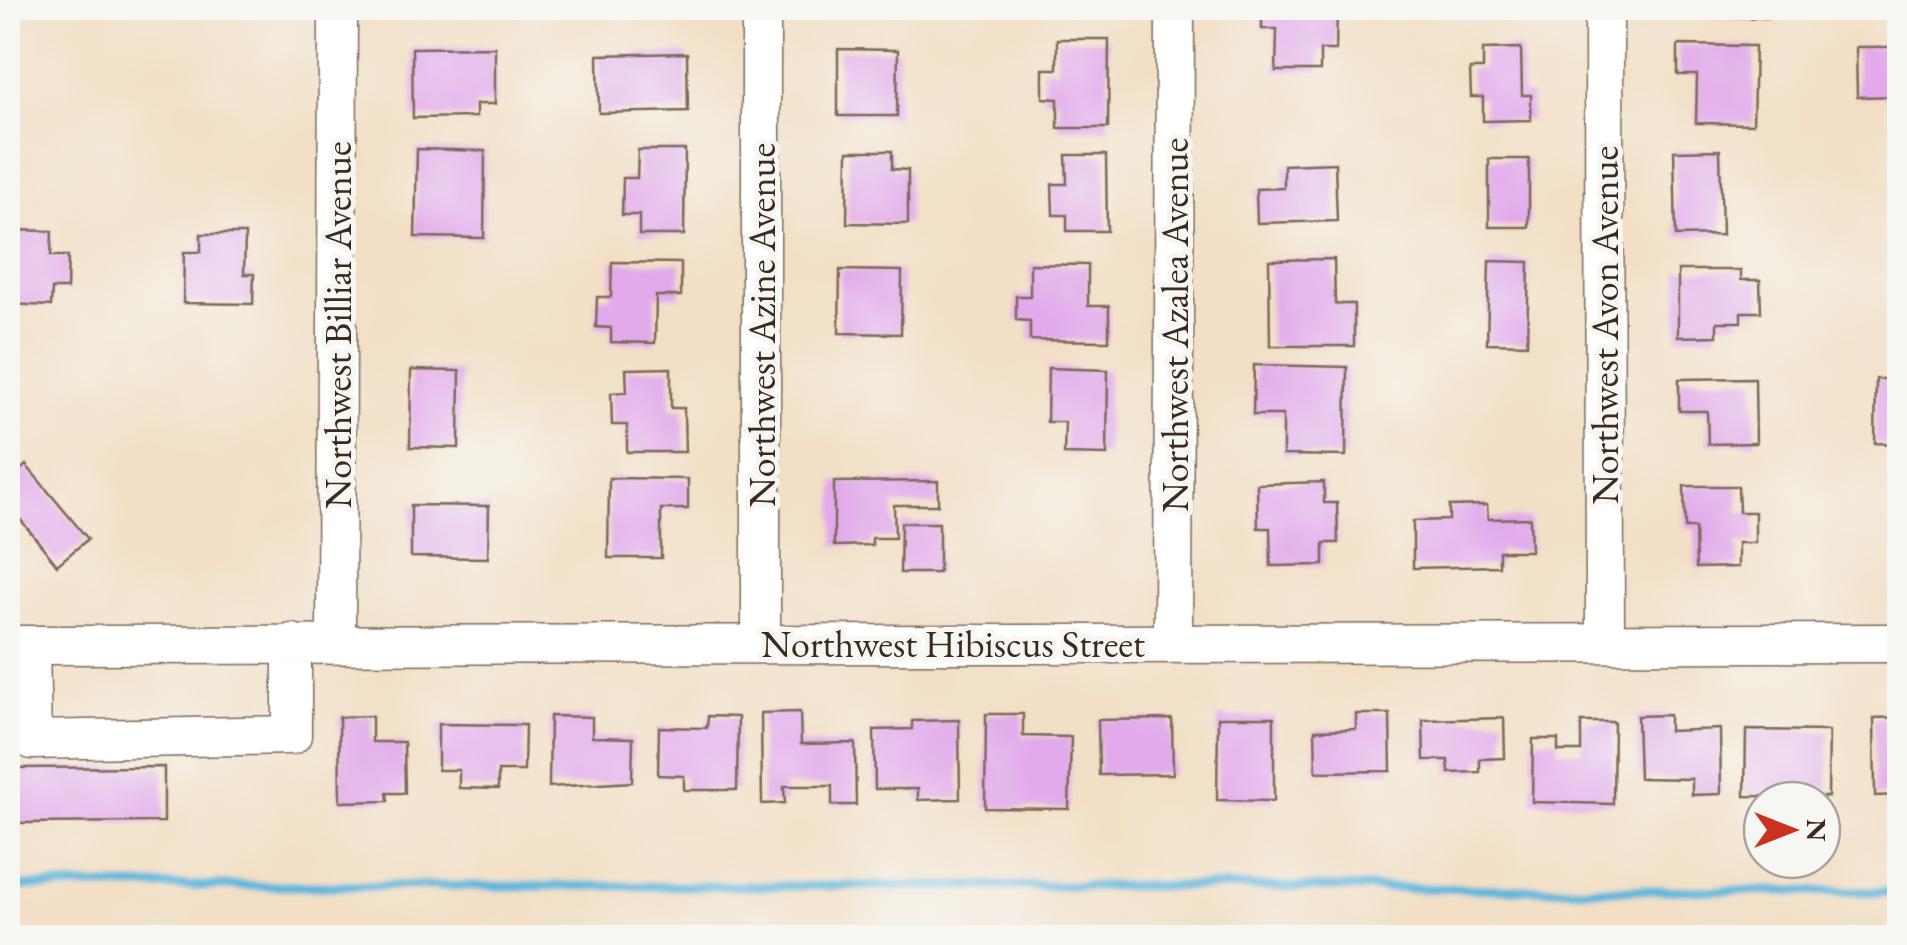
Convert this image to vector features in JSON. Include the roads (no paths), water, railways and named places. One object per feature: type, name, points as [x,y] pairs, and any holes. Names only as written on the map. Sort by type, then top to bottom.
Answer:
[{"type":"street","name":"Northwest Billiar Avenue","points":[[336,643],[338,8]]},
{"type":"street","name":"Northwest Azine Avenue","points":[[761,8],[761,643]]},
{"type":"street","name":"Northwest Azalea Avenue","points":[[1173,643],[1176,8]]},
{"type":"street","name":"Northwest Avon Avenue","points":[[1604,8],[1604,642]]},
{"type":"street","points":[[19,645],[32,740],[292,735],[292,643]]},
{"type":"street","name":"Northwest Hibiscus Street","points":[[19,645],[1900,643]]},
{"type":"waterway","points":[[8,886],[1166,886],[1900,892]]}]
